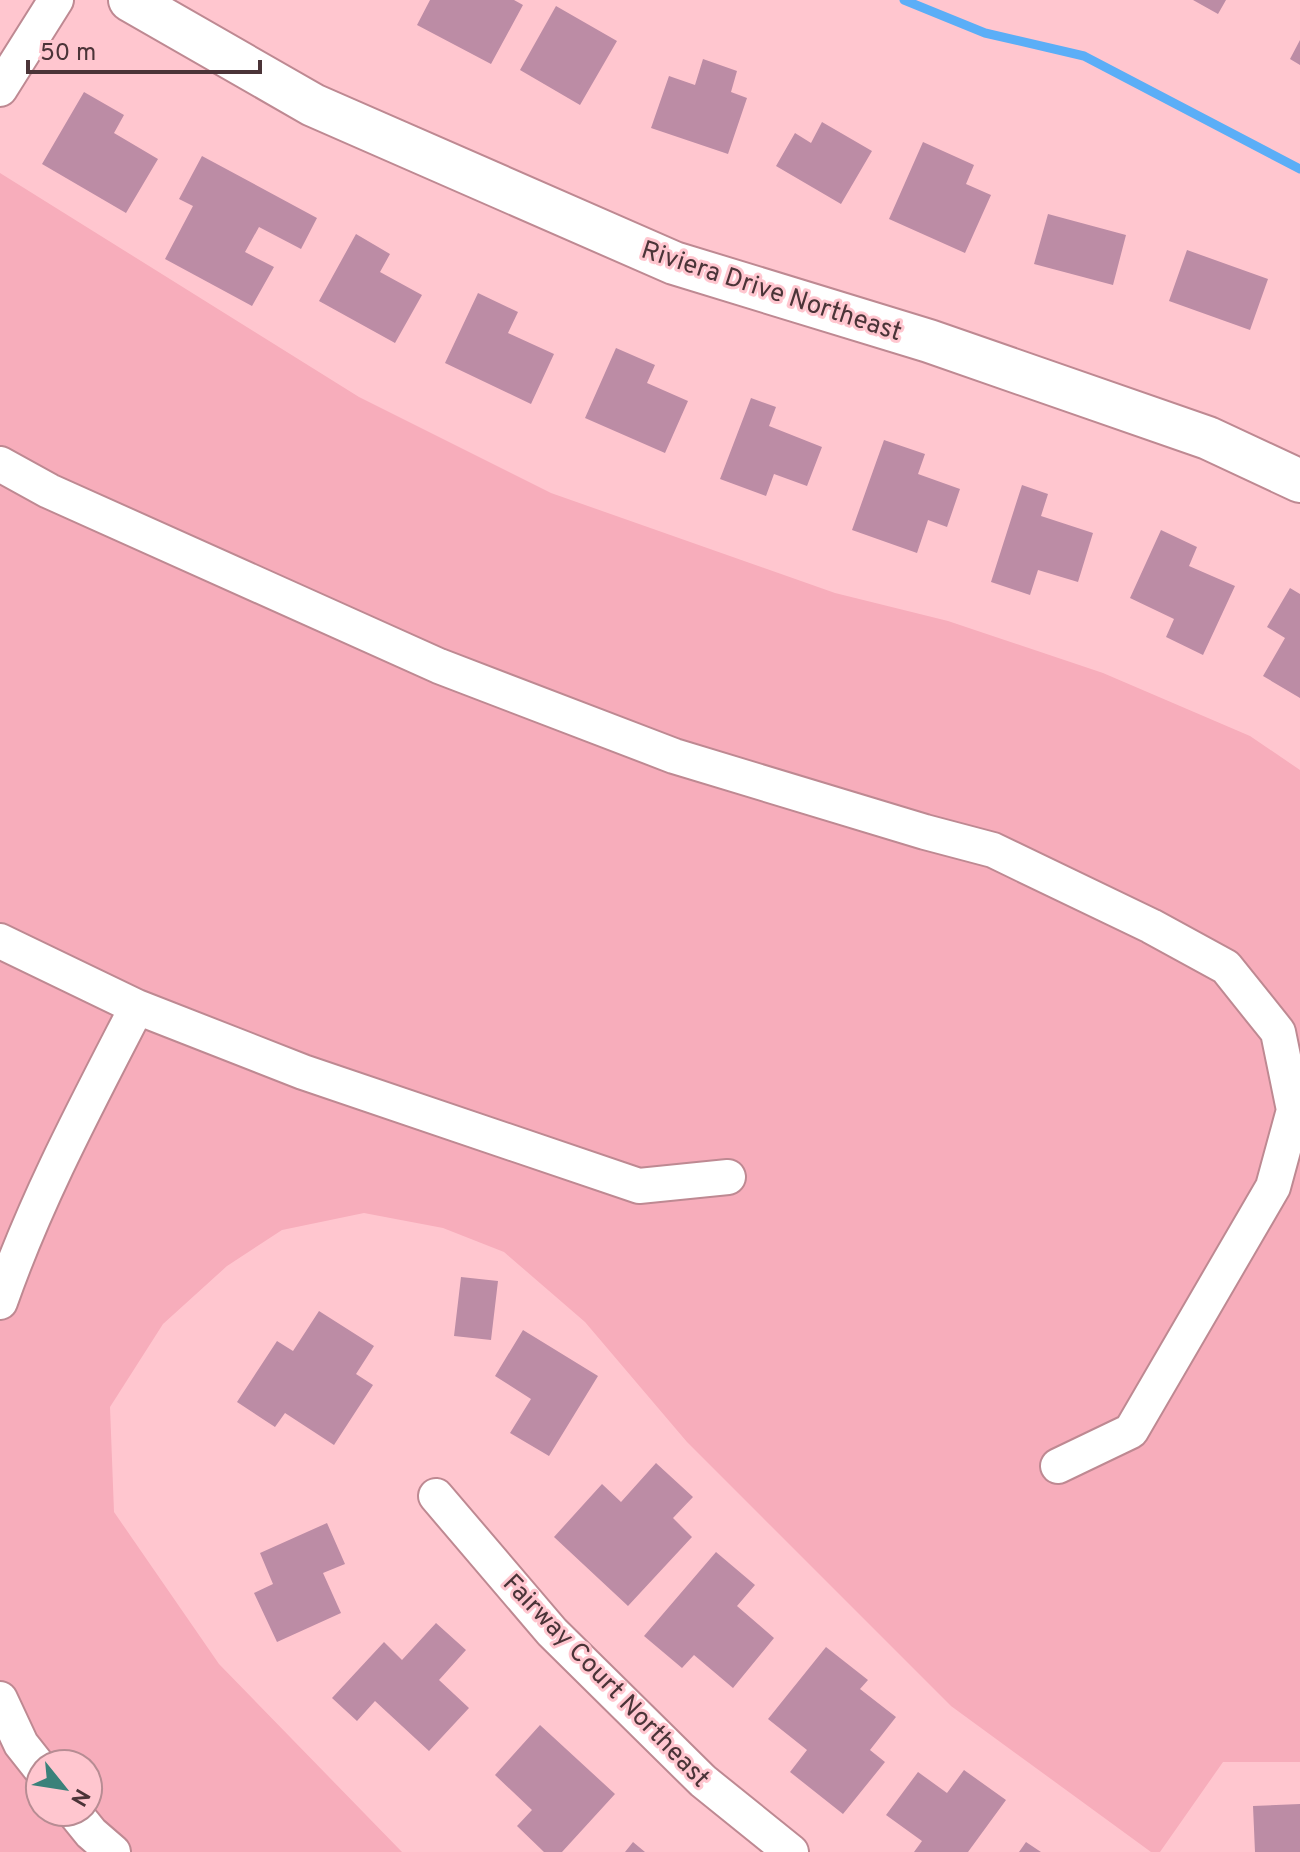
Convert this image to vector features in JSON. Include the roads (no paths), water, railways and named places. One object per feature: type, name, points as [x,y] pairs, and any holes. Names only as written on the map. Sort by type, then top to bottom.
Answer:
[{"type":"street","points":[[0,89],[56,0]]},
{"type":"street","name":"Riviera Drive Northeast","points":[[130,0],[313,105],[674,263],[944,346],[1208,438],[1300,481]]},
{"type":"street","points":[[0,464],[49,491],[439,666],[674,756],[993,850],[1151,926],[1226,967],[1278,1032],[1294,1110],[1273,1187],[1131,1431],[1058,1466]]},
{"type":"street","points":[[0,941],[137,1007],[303,1072],[639,1186],[728,1177]]},
{"type":"street","points":[[0,1302],[22,1238],[69,1137],[137,1007]]},
{"type":"street","name":"Fairway Court Northeast","points":[[436,1496],[552,1632],[703,1781],[791,1852]]},
{"type":"street","points":[[0,1699],[24,1748]]},
{"type":"street","points":[[87,1828],[113,1852]]},
{"type":"waterway","points":[[904,0],[985,33],[1084,56],[1300,169]]}]
